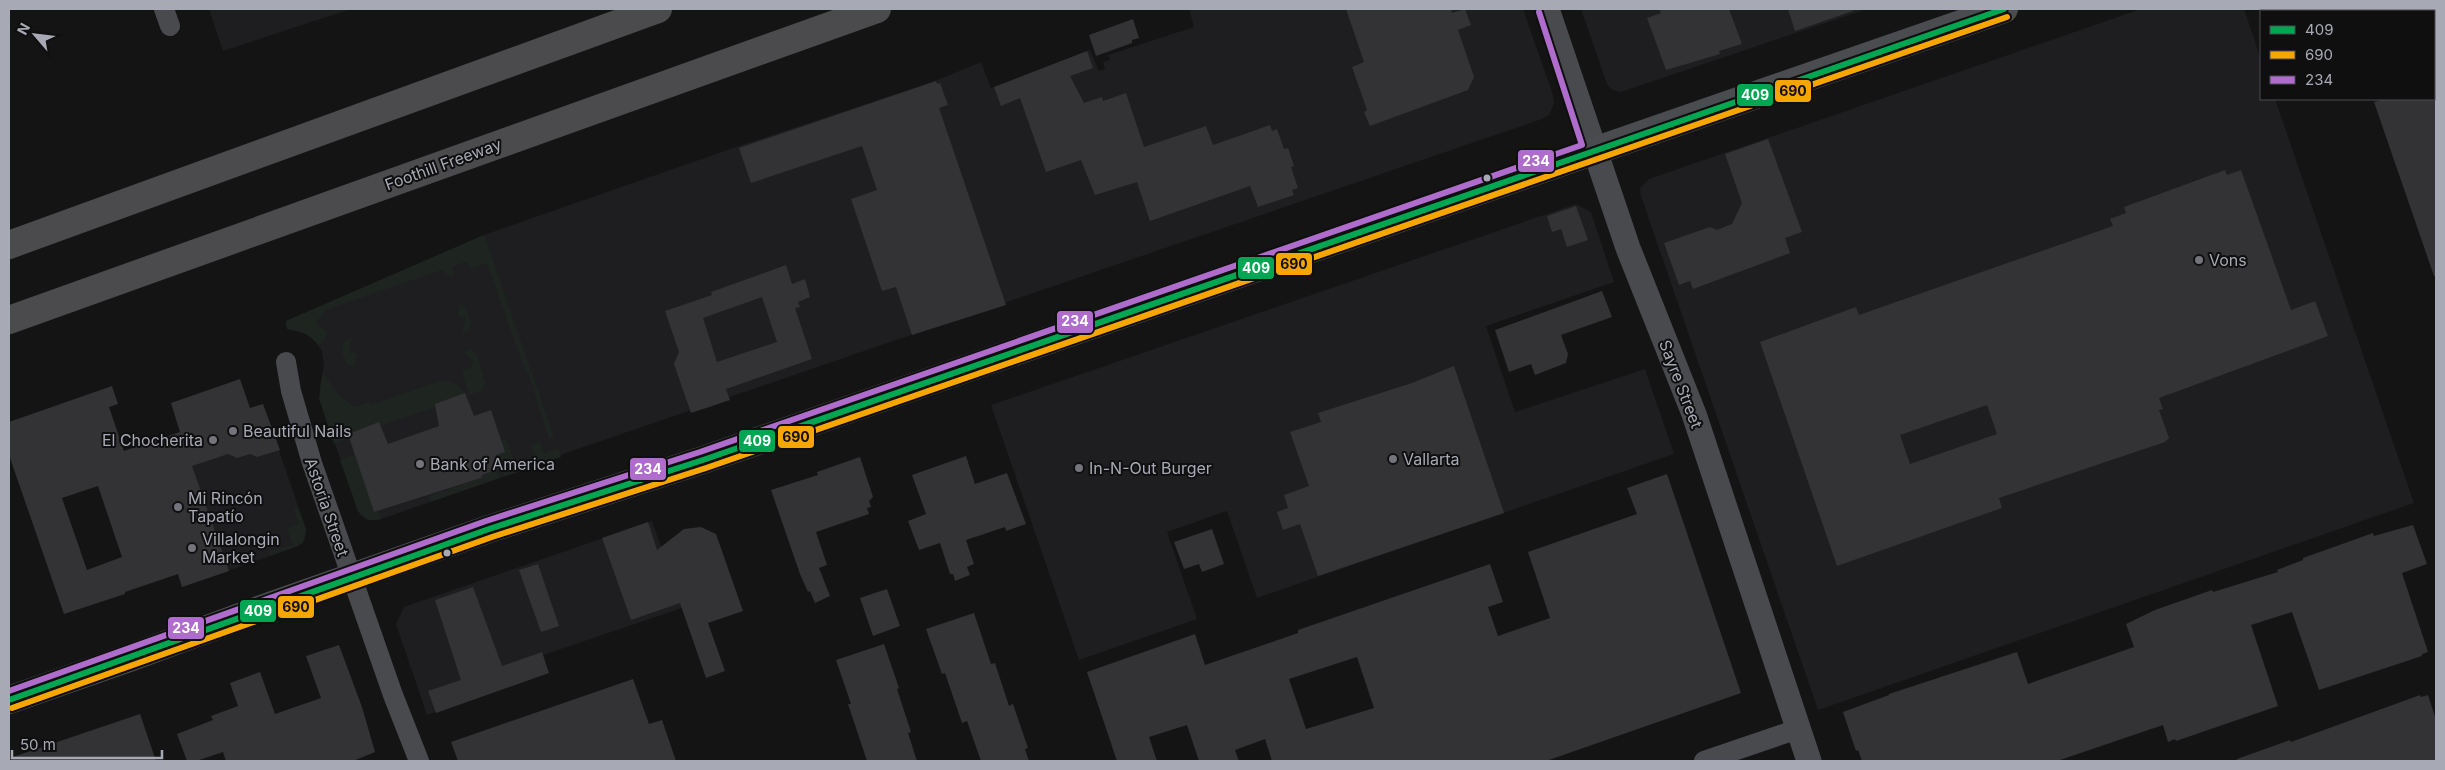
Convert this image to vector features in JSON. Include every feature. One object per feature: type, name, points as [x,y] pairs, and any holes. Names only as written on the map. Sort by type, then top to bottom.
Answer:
[{"type":"highway","points":[[9,246],[658,9]]},
{"type":"highway","name":"Foothill Freeway","points":[[9,320],[878,9]]},
{"type":"main road","points":[[9,700],[549,509],[703,460],[2004,9]]},
{"type":"street","name":"Sayre Street","points":[[1546,9],[1593,150],[1632,257],[1694,414],[1809,761]]},
{"type":"street","name":"Astoria Street","points":[[286,362],[296,410],[351,578],[419,761]]},
{"type":"street","points":[[1704,761],[1798,729]]},
{"type":"shaded area","points":[[209,9],[351,9],[223,51]]},
{"type":"shaded area","points":[[1189,9],[1523,9],[1553,95],[1554,104],[1549,115],[1542,119],[560,455],[518,472],[378,520],[368,520],[360,515],[321,404],[320,386],[324,366],[322,351],[315,341],[306,334],[287,329],[286,321],[484,235],[736,147],[935,81],[981,62],[991,88],[1090,50],[1099,71],[1105,69],[1103,62],[1110,60],[1108,55],[1194,27]]},
{"type":"shaded area","points":[[1581,9],[1867,9],[1621,92],[1612,90],[1607,84]]},
{"type":"shaded area","points":[[2141,9],[2244,9],[2260,57],[2260,100],[2275,100],[2414,503],[1818,710],[1641,196],[1640,188],[1649,179]]},
{"type":"shaded area","points":[[1576,204],[1591,212],[1614,282],[1486,326],[1515,412],[1645,369],[1674,454],[1257,598],[1227,511],[1167,532],[1197,619],[1079,660],[991,405]]},
{"type":"shaded area","points":[[484,235],[554,437],[549,439],[528,372],[526,373],[487,263],[470,269],[467,261],[452,267],[454,275],[449,276],[442,270],[325,310],[316,323],[328,333],[319,346],[305,333],[287,329],[286,321]]},
{"type":"shaded area","points":[[460,305],[465,306],[471,324],[469,331],[462,334],[466,318],[458,316]]},
{"type":"shaded area","points":[[352,337],[349,352],[357,353],[355,366],[347,365],[342,352],[344,341]]},
{"type":"shaded area","points":[[472,349],[478,357],[485,384],[482,390],[469,395],[462,370],[470,368],[474,362],[464,352]]},
{"type":"shaded area","points":[[323,373],[337,393],[354,407],[370,402],[371,405],[443,380],[458,385],[466,396],[334,444],[319,398]]},
{"type":"shaded area","points":[[263,404],[306,529],[305,539],[299,546],[182,587],[135,448]]},
{"type":"shaded area","points":[[506,439],[518,472],[505,476],[493,444]]},
{"type":"shaded area","points":[[540,442],[544,453],[558,448],[561,457],[538,465],[531,445]]},
{"type":"shaded area","points":[[488,446],[499,478],[430,502],[429,496],[481,478]]},
{"type":"shaded area","points":[[355,455],[374,512],[378,511],[381,519],[368,520],[358,511],[340,460]]},
{"type":"shaded area","points":[[298,508],[306,529],[303,543],[270,556],[269,551],[293,545],[287,529],[299,524],[294,510]]},
{"type":"shaded area","points":[[652,521],[682,608],[543,655],[549,673],[427,715],[396,624],[404,607]]},
{"type":"building","points":[[1346,9],[1451,9],[1452,13],[1465,9],[1471,25],[1458,30],[1474,77],[1468,90],[1370,126],[1364,112],[1367,110],[1352,67],[1364,62]]},
{"type":"building","points":[[1659,9],[1729,9],[1742,44],[1719,51],[1720,54],[1666,70],[1647,18],[1661,13]]},
{"type":"building","points":[[1788,9],[1853,9],[1853,11],[1795,31]]},
{"type":"building","points":[[1133,19],[1139,38],[1132,40],[1132,43],[1096,56],[1089,35]]},
{"type":"building","points":[[1087,51],[1093,68],[1070,76],[1084,103],[1102,97],[1103,101],[1126,93],[1144,147],[1206,126],[1213,145],[1270,125],[1272,131],[1277,129],[1284,149],[1288,148],[1294,166],[1291,167],[1298,188],[1292,190],[1294,195],[1258,207],[1250,186],[1150,221],[1137,182],[1095,195],[1081,160],[1046,172],[1020,98],[1001,106],[994,87]]},
{"type":"building","points":[[936,81],[937,84],[940,83],[948,105],[939,108],[1006,305],[912,335],[896,287],[882,291],[851,199],[877,190],[862,146],[751,183],[739,148]]},
{"type":"building","points":[[2436,99],[2436,276],[2434,276],[2374,102],[2381,100]]},
{"type":"building","points":[[1768,139],[1802,232],[1785,238],[1790,253],[1693,289],[1690,281],[1679,285],[1664,243],[1710,227],[1717,230],[1732,224],[1742,203],[1725,154]]},
{"type":"building","points":[[2225,170],[2227,175],[2241,170],[2291,310],[2315,301],[2328,336],[2159,398],[2163,409],[2159,410],[2169,438],[2165,442],[1999,498],[2002,508],[1837,566],[1760,342],[1856,307],[1859,315],[2113,226],[2110,219],[2126,213],[2124,207]],"holes":[[[1987,405],[1997,434],[1910,464],[1900,435]]]},
{"type":"building","points":[[1576,206],[1588,240],[1567,247],[1561,229],[1552,232],[1547,216]]},
{"type":"building","points":[[786,265],[792,284],[805,279],[810,297],[798,302],[800,307],[795,308],[812,359],[726,389],[730,400],[691,413],[674,364],[679,352],[665,311],[712,295],[711,292]],"holes":[[[762,297],[777,342],[717,362],[703,318]]]},
{"type":"building","points":[[1602,291],[1612,317],[1561,335],[1568,354],[1566,363],[1535,375],[1531,364],[1509,372],[1495,330]]},
{"type":"building","name":"Vallarta","points":[[1454,366],[1504,513],[1318,576],[1300,524],[1283,530],[1277,512],[1288,508],[1284,495],[1309,486],[1290,432],[1321,422],[1318,413],[1412,383]]},
{"type":"building","points":[[240,379],[250,408],[263,404],[280,450],[257,457],[250,454],[237,458],[228,454],[192,466],[229,571],[182,587],[178,574],[64,614],[9,455],[9,422],[112,386],[118,404],[109,407],[124,451],[180,432],[171,403]],"holes":[[[98,486],[122,557],[87,570],[62,498]]]},
{"type":"building","name":"Bank of America","points":[[465,393],[474,416],[491,410],[505,452],[496,455],[500,468],[482,475],[481,478],[374,512],[348,434],[379,422],[388,444],[439,426],[435,404]]},
{"type":"building","points":[[966,456],[975,484],[1007,473],[1026,524],[1006,531],[1005,527],[966,540],[974,564],[967,567],[970,575],[955,581],[953,574],[950,574],[940,543],[919,550],[908,521],[926,514],[912,475]]},
{"type":"building","points":[[860,457],[873,497],[869,501],[871,507],[867,508],[869,514],[816,532],[827,565],[819,568],[830,596],[815,603],[800,574],[771,490],[818,475],[817,472]]},
{"type":"building","points":[[1667,474],[1741,693],[1546,761],[1272,761],[1265,739],[1235,750],[1239,761],[1199,761],[1187,725],[1149,737],[1157,761],[1117,761],[1087,672],[1195,634],[1205,665],[1298,633],[1298,630],[1490,564],[1503,602],[1488,607],[1498,636],[1550,618],[1528,552],[1637,514],[1627,488]],"holes":[[[1357,657],[1374,708],[1306,729],[1289,679]]]},
{"type":"building","points":[[648,522],[657,550],[684,529],[701,527],[716,534],[743,611],[708,623],[725,671],[706,678],[680,603],[631,620],[602,538]]},
{"type":"building","points":[[2413,525],[2427,564],[2402,573],[2428,652],[2422,654],[2422,656],[2319,690],[2292,612],[2251,625],[2278,706],[2176,741],[2175,739],[2168,742],[2163,725],[2057,761],[1862,761],[1858,750],[1856,751],[1843,712],[1889,694],[2017,652],[2028,684],[2134,647],[2126,624],[2155,610],[2212,590],[2213,592],[2278,572],[2277,570],[2303,560],[2303,558],[2373,533],[2374,536]]},
{"type":"building","points":[[1212,529],[1224,564],[1202,572],[1199,564],[1184,569],[1174,542]]},
{"type":"building","points":[[538,564],[559,626],[541,632],[519,570]]},
{"type":"building","points":[[473,587],[502,666],[542,652],[549,673],[436,713],[428,691],[461,680],[435,600]]},
{"type":"building","points":[[887,589],[900,626],[873,636],[860,598]]},
{"type":"building","points":[[974,613],[991,664],[995,663],[1009,706],[1013,704],[1028,748],[1025,749],[1029,761],[981,761],[967,721],[962,723],[945,673],[942,674],[926,629]]},
{"type":"building","points":[[884,644],[899,688],[897,689],[911,732],[908,733],[917,761],[867,761],[848,704],[851,704],[836,660]]},
{"type":"building","points":[[339,645],[362,707],[375,752],[353,761],[226,761],[223,752],[196,761],[187,761],[177,734],[213,720],[211,716],[238,706],[230,683],[260,672],[275,714],[321,698],[306,656]]},
{"type":"building","points":[[633,679],[649,724],[662,720],[676,761],[458,761],[451,742]]},
{"type":"building","points":[[2420,695],[2421,697],[2428,695],[2436,720],[2436,761],[2237,761],[2237,759],[2290,740],[2291,742]]},
{"type":"building","points":[[140,714],[156,761],[11,761],[10,758]]},
{"type":"transit line","name":"409","points":[[9,700],[489,529],[703,460],[2004,9]]},
{"type":"transit line","name":"234","points":[[9,691],[486,521],[700,452],[1582,145],[1539,12]]},
{"type":"transit line","name":"690","points":[[12,708],[492,537],[706,468],[2007,17]]},
{"type":"place","name":"Vons","points":[[2199,260]]},
{"type":"place","name":"Beautiful Nails","points":[[233,431]]},
{"type":"place","name":"El Chocherita","points":[[213,440]]},
{"type":"place","name":"Vallarta","points":[[1393,459]]},
{"type":"place","name":"Bank of America","points":[[420,464]]},
{"type":"place","name":"In-N-Out Burger","points":[[1079,468]]},
{"type":"place","name":"Mi Rincón Tapatío","points":[[178,507]]},
{"type":"place","name":"Villalongin Market","points":[[192,548]]}]
